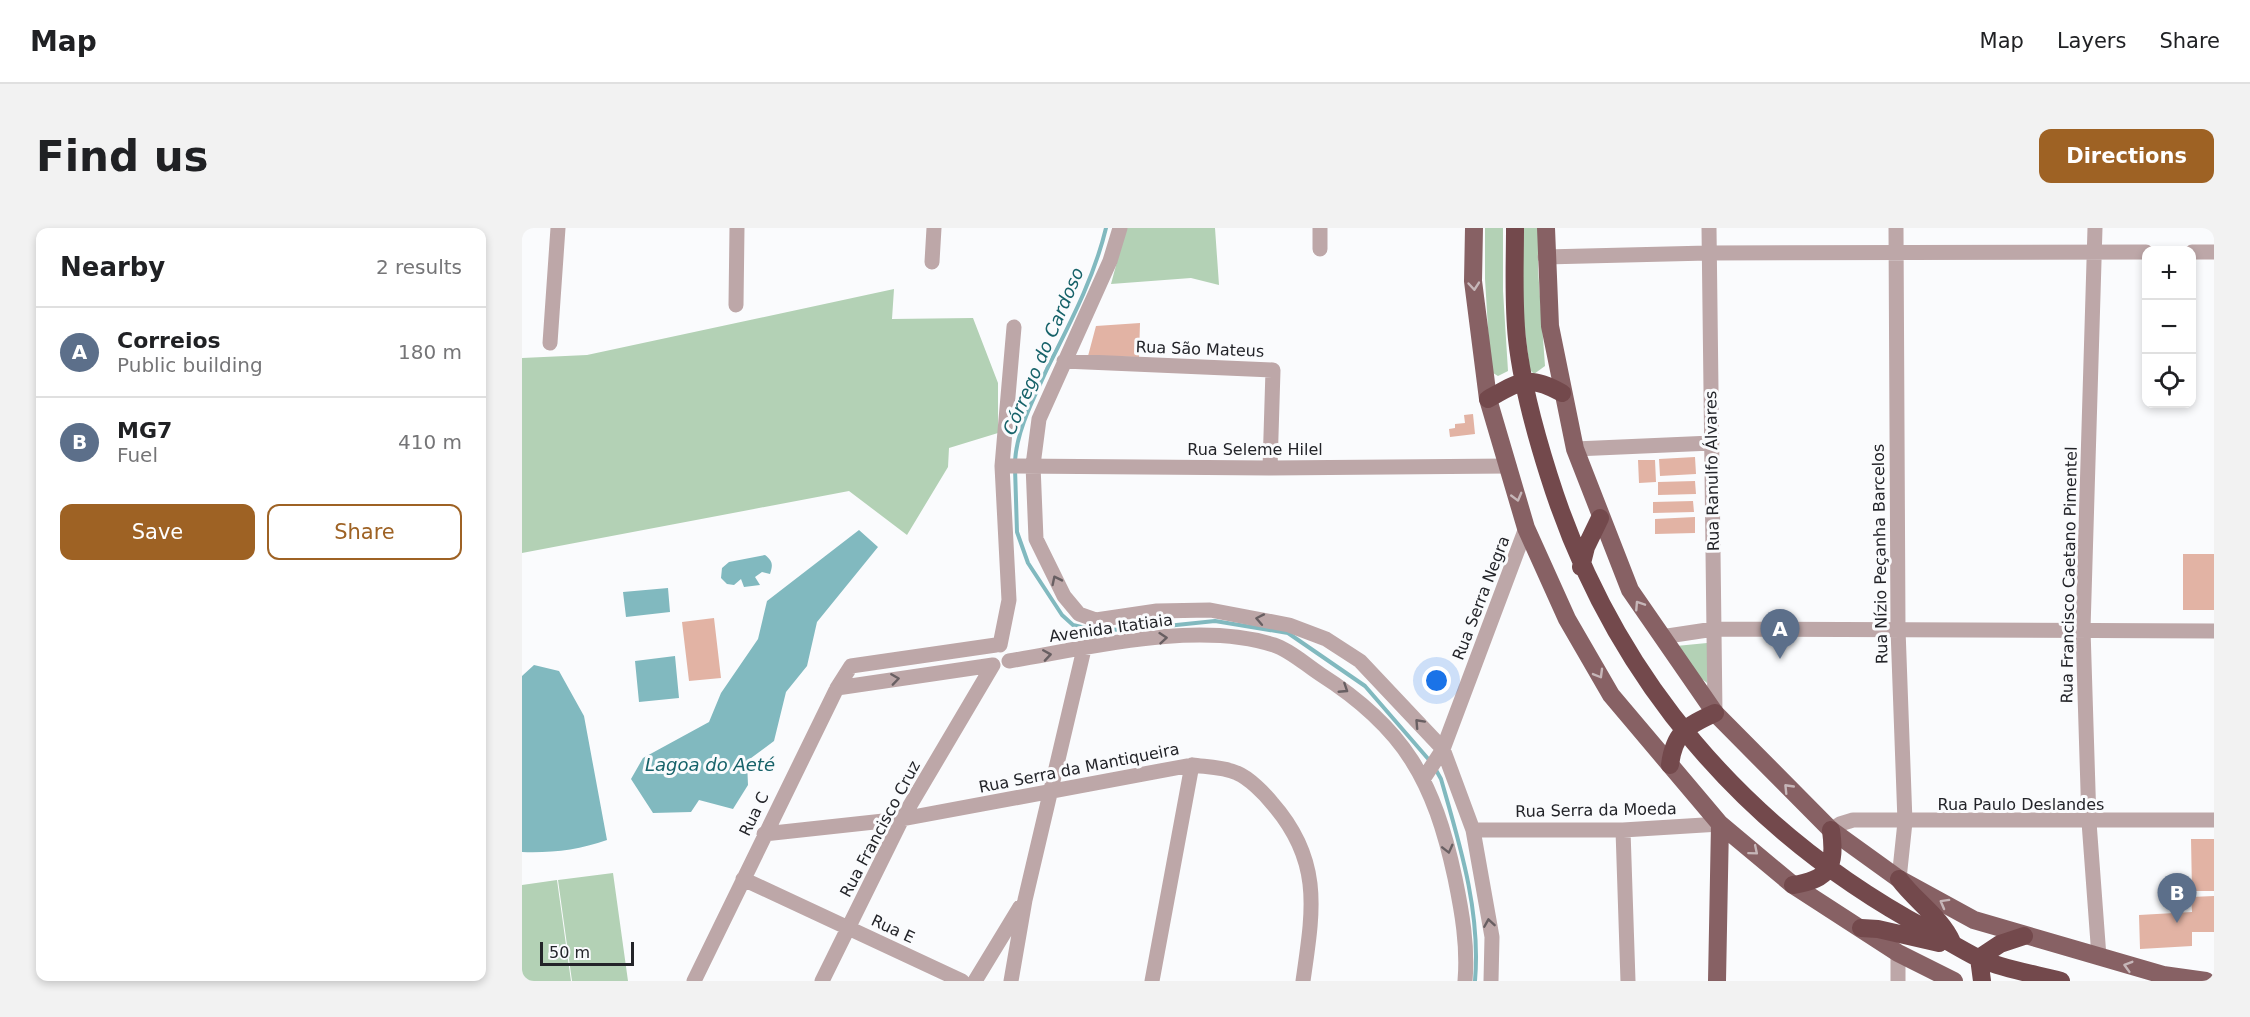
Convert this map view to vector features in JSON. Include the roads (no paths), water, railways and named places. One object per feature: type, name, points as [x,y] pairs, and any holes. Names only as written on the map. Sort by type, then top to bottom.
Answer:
[{"type":"highway","points":[[1515,228],[1516,330],[1538,443],[1562,519],[1581,567],[1653,692],[1726,781],[1771,823],[1830,869],[1881,905],[1979,958],[2061,981]]},
{"type":"highway","points":[[1488,399],[1525,381],[1546,384],[1562,393]]},
{"type":"highway","points":[[1581,567],[1586,547],[1600,518]]},
{"type":"highway","points":[[1670,765],[1672,745],[1683,731],[1715,713]]},
{"type":"highway","points":[[1793,885],[1814,881],[1830,869],[1834,851],[1831,830]]},
{"type":"highway","points":[[1899,879],[1911,896],[1946,929],[1953,943]]},
{"type":"highway","points":[[1861,928],[1878,929],[1939,943],[1953,943]]},
{"type":"highway","points":[[1979,958],[2000,944],[2024,936]]},
{"type":"highway","points":[[1979,958],[1982,981]]},
{"type":"main road","points":[[1474,228],[1473,281],[1488,399],[1526,528],[1567,619],[1611,695],[1720,824],[1793,885],[1898,953],[1954,981]]},
{"type":"main road","points":[[1546,228],[1545,257],[1550,326],[1575,449],[1630,590],[1660,637],[1715,713],[1831,830],[1899,879],[1974,920],[2163,975],[2206,981]]},
{"type":"main road","points":[[1717,981],[1720,824]]},
{"type":"street","points":[[550,343],[558,228]]},
{"type":"street","points":[[736,305],[737,228]]},
{"type":"street","points":[[932,262],[934,228]]},
{"type":"street","points":[[1033,465],[1039,419],[1110,261],[1120,228]]},
{"type":"street","points":[[1320,228],[1320,249]]},
{"type":"street","name":"Rua Ranulfo Álvares","points":[[1709,228],[1715,713]]},
{"type":"street","name":"Rua Nízio Peçanha Barcelos","points":[[1896,228],[1894,252],[1898,629],[1905,822],[1899,879]]},
{"type":"street","name":"Rua Francisco Caetano Pimentel","points":[[2095,228],[2083,629],[2089,822],[2099,957]]},
{"type":"street","points":[[1545,257],[1708,253],[2142,252]]},
{"type":"street","points":[[2196,252],[2214,252]]},
{"type":"street","points":[[993,665],[988,656],[990,649],[998,645],[1010,600],[1002,466],[1014,327]]},
{"type":"street","name":"Rua São Mateus","points":[[1064,361],[1273,370],[1270,468]]},
{"type":"street","points":[[1575,449],[1712,443]]},
{"type":"street","name":"Avenida Itatiaia","points":[[1033,465],[1036,539],[1064,596],[1078,614],[1096,620],[1157,611],[1210,610],[1289,625],[1326,639],[1360,661],[1443,749],[1473,830],[1492,937],[1491,981]]},
{"type":"street","name":"Rua Seleme Hilel","points":[[1002,466],[1270,468],[1509,466]]},
{"type":"street","name":"Rua Serra Negra","points":[[1424,778],[1443,749],[1526,528]]},
{"type":"street","points":[[1660,637],[1714,629],[2214,631]]},
{"type":"street","name":"Avenida Itatiaia","points":[[837,688],[993,665],[1004,666],[1009,661],[1131,640],[1179,636],[1228,637],[1275,645],[1353,694],[1396,737],[1424,778],[1442,824],[1461,908],[1467,961],[1465,981]]},
{"type":"street","points":[[998,645],[1009,650],[1009,661]]},
{"type":"street","name":"Rua C","points":[[694,981],[764,834],[837,688],[851,666],[998,645]]},
{"type":"street","points":[[1011,981],[1025,900],[1084,649]]},
{"type":"street","name":"Rua Francisco Cruz","points":[[822,981],[902,819],[993,665]]},
{"type":"street","points":[[1152,981],[1192,765]]},
{"type":"street","name":"Rua Serra da Mantiqueira","points":[[764,834],[902,819],[1192,765],[1238,773],[1266,796],[1287,820],[1298,841],[1312,885],[1310,931],[1303,981]]},
{"type":"street","name":"Rua Paulo Deslandes","points":[[1831,830],[1853,820],[2089,822],[2214,820]]},
{"type":"street","name":"Rua Serra da Moeda","points":[[1473,830],[1623,830],[1720,824]]},
{"type":"street","points":[[1623,830],[1628,981]]},
{"type":"street","name":"Rua E","points":[[743,879],[962,981]]},
{"type":"street","points":[[975,981],[1025,900]]},
{"type":"street","points":[[1898,953],[1898,981]]},
{"type":"water","name":"Lagoa do Aeté","points":[[859,530],[878,547],[817,622],[807,666],[786,692],[774,741],[747,761],[748,785],[733,809],[699,800],[691,812],[653,813],[631,779],[643,758],[709,722],[721,693],[758,639],[767,601]]},
{"type":"water","points":[[765,555],[771,561],[772,568],[770,574],[762,572],[755,577],[760,585],[744,587],[741,579],[734,585],[727,584],[721,578],[722,568],[729,562]]},
{"type":"water","points":[[668,588],[670,612],[626,617],[623,592]]},
{"type":"water","points":[[675,656],[679,698],[639,702],[635,661]]},
{"type":"water","name":"Lagoa do Aeté","points":[[534,665],[559,671],[584,716],[607,840],[565,850],[522,852],[522,676]]},
{"type":"waterway","name":"Córrego do Cardoso","points":[[1015,461],[1019,437],[1027,414],[1088,282],[1106,228]]},
{"type":"waterway","name":"Córrego do Cardoso","points":[[1015,468],[1017,532],[1028,563],[1062,615],[1073,625],[1090,629],[1128,630],[1215,621],[1288,633],[1365,686],[1430,761]]},
{"type":"waterway","name":"Córrego do Cardoso","points":[[1436,770],[1441,779],[1462,854],[1472,904],[1476,955],[1475,981]]},
{"type":"place","name":"Correios","points":[[1780,659]]},
{"type":"place","name":"MG7","points":[[2177,923]]}]
